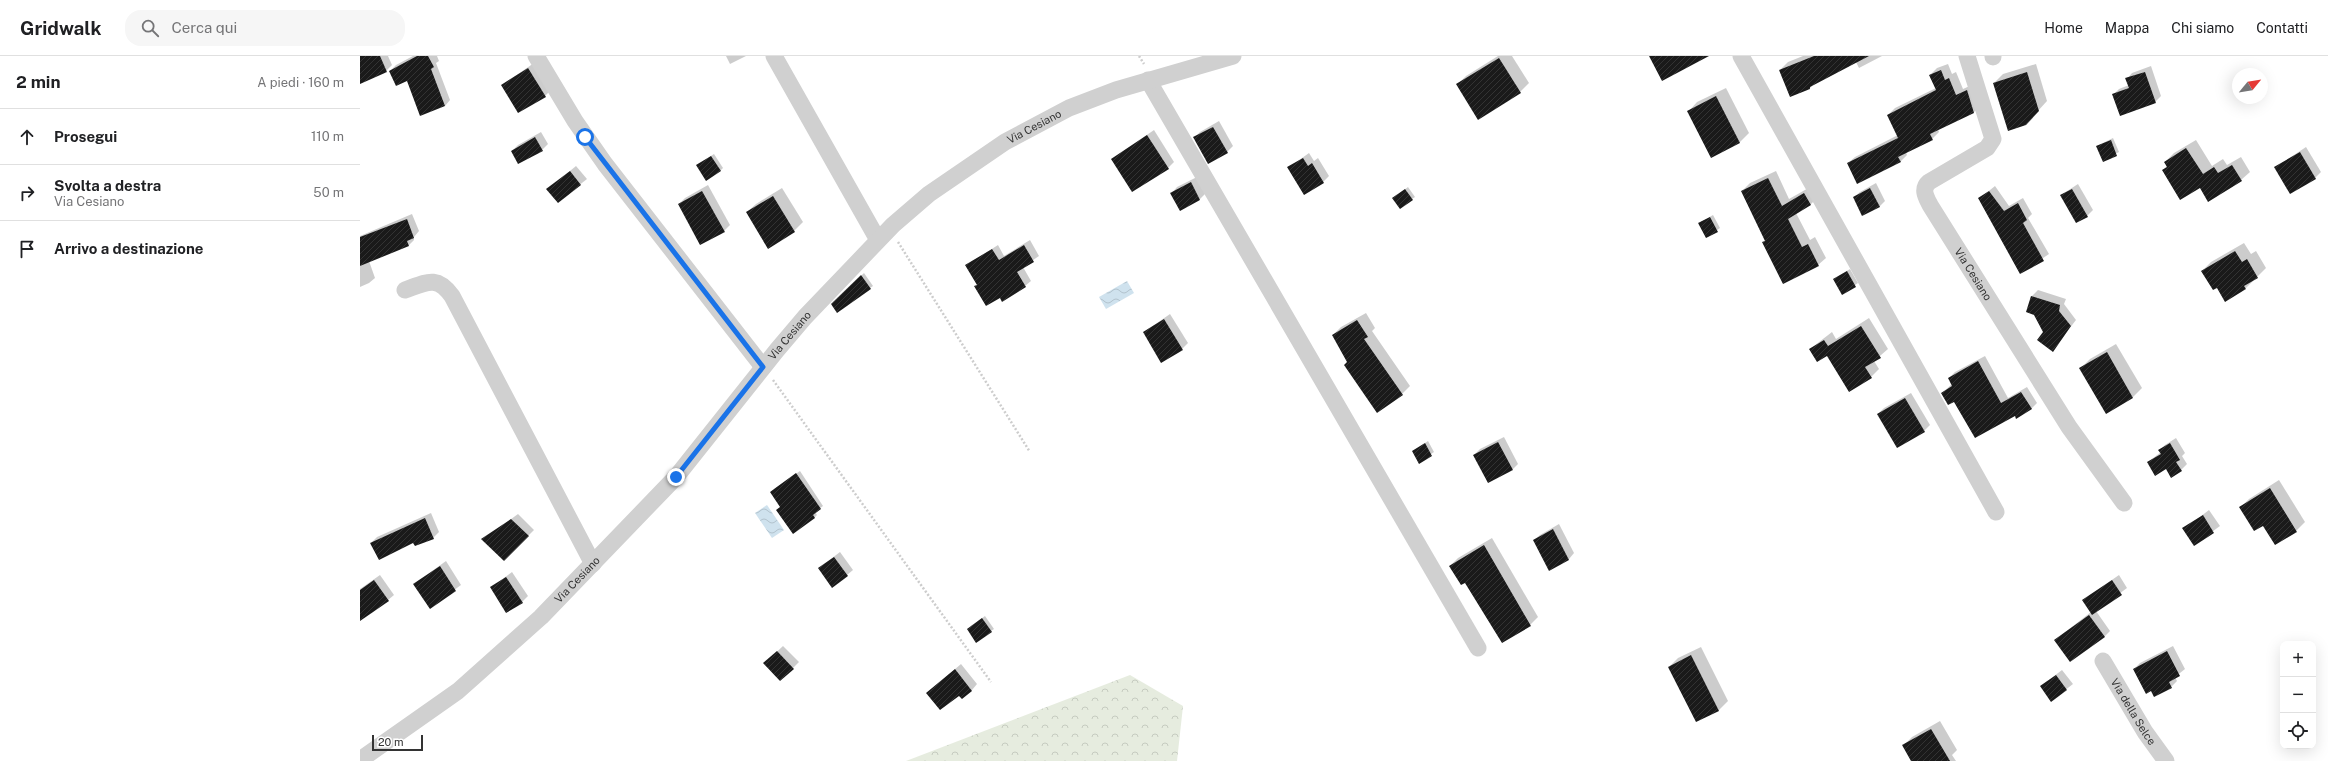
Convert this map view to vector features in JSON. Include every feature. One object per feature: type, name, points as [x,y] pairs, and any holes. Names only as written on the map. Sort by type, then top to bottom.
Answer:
[{"type":"street","points":[[536,56],[578,126],[598,155],[763,367]]},
{"type":"street","points":[[774,56],[884,235]]},
{"type":"street","name":"Via Cesiano","points":[[360,760],[440,704],[483,670],[528,631],[676,477],[763,367],[805,317],[884,235],[945,182],[1014,137],[1069,108],[1148,80],[1233,56]]},
{"type":"street","points":[[1741,56],[1996,512]]},
{"type":"street","name":"Via Cesiano","points":[[1967,56],[1993,139],[1987,148],[1929,182],[1924,189],[1925,194],[1930,205],[2069,427],[2124,503]]},
{"type":"street","points":[[1148,80],[1478,648]]},
{"type":"street","points":[[405,290],[435,281],[444,284],[452,296],[593,564]]},
{"type":"street","name":"Via della Selce","points":[[2103,661],[2145,732],[2166,761]]},
{"type":"path","points":[[884,235],[1030,452]]},
{"type":"path","points":[[763,367],[991,682]]},
{"type":"green space","points":[[1130,675],[1183,706],[1177,761],[906,761]]},
{"type":"water","points":[[1127,281],[1134,293],[1106,309],[1099,297]]},
{"type":"water","points":[[767,505],[784,530],[772,538],[755,513]]},
{"type":"building","points":[[360,56],[380,56],[387,72],[360,84]]},
{"type":"building","points":[[417,56],[428,56],[434,67],[431,69],[445,106],[420,116],[407,81],[396,86],[389,71]]},
{"type":"building","points":[[1649,56],[1709,56],[1662,81]]},
{"type":"building","points":[[1814,56],[1869,56],[1810,87],[1810,89],[1790,97],[1779,70]]},
{"type":"building","points":[[1499,58],[1521,93],[1478,120],[1456,84]]},
{"type":"building","points":[[528,68],[546,97],[518,113],[501,85]]},
{"type":"building","points":[[1941,70],[1945,80],[1949,78],[1956,95],[1967,90],[1974,113],[1930,134],[1933,140],[1898,157],[1901,162],[1857,184],[1847,163],[1898,138],[1887,115],[1936,90],[1929,75]]},
{"type":"building","points":[[2027,72],[2039,111],[2026,125],[2008,131],[1993,83]]},
{"type":"building","points":[[2145,72],[2156,103],[2120,116],[2112,94],[2129,88],[2125,78]]},
{"type":"building","points":[[1716,96],[1740,143],[1711,158],[1687,111]]},
{"type":"building","points":[[1213,127],[1228,153],[1208,164],[1193,137]]},
{"type":"building","points":[[1147,135],[1169,169],[1132,192],[1111,159]]},
{"type":"building","points":[[535,137],[543,151],[518,164],[511,151]]},
{"type":"building","points":[[2111,140],[2117,156],[2103,162],[2096,146]]},
{"type":"building","points":[[2186,148],[2203,174],[2214,167],[2218,173],[2232,165],[2242,181],[2208,202],[2200,188],[2180,200],[2162,170],[2167,167],[2164,162]]},
{"type":"building","points":[[2300,152],[2316,179],[2290,194],[2274,167]]},
{"type":"building","points":[[711,156],[721,171],[706,181],[696,165]]},
{"type":"building","points":[[1303,158],[1308,166],[1312,163],[1324,183],[1304,195],[1287,167]]},
{"type":"building","points":[[570,171],[581,185],[558,203],[546,189]]},
{"type":"building","points":[[1768,178],[1782,206],[1804,193],[1811,205],[1788,219],[1802,247],[1808,244],[1819,266],[1783,284],[1762,242],[1765,241],[1741,191]]},
{"type":"building","points":[[1191,182],[1200,200],[1180,211],[1170,193]]},
{"type":"building","points":[[1870,188],[1880,207],[1862,216],[1853,197]]},
{"type":"building","points":[[1405,189],[1413,200],[1400,209],[1392,198]]},
{"type":"building","points":[[2072,189],[2088,217],[2076,223],[2060,195]]},
{"type":"building","points":[[702,191],[725,232],[700,245],[678,204]]},
{"type":"building","points":[[1989,191],[2004,211],[2018,203],[2027,220],[2023,223],[2044,261],[2020,274],[1978,198]]},
{"type":"building","points":[[773,196],[795,232],[768,249],[746,212]]},
{"type":"building","points":[[1710,217],[1718,232],[1706,238],[1698,223]]},
{"type":"building","points":[[407,219],[414,238],[407,241],[409,246],[360,266],[360,237]]},
{"type":"building","points":[[1024,245],[1034,262],[1017,272],[1026,287],[1002,302],[1000,298],[986,306],[974,286],[977,285],[965,265],[992,249],[999,260]]},
{"type":"building","points":[[2235,251],[2242,262],[2247,259],[2258,278],[2244,286],[2246,289],[2225,302],[2217,288],[2213,290],[2201,271]]},
{"type":"building","points":[[1847,271],[1856,287],[1842,295],[1833,279]]},
{"type":"building","points":[[861,275],[871,289],[837,313],[831,304]]},
{"type":"building","points":[[2031,296],[2060,305],[2059,311],[2071,326],[2053,352],[2037,340],[2043,332],[2034,315],[2026,312]]},
{"type":"building","points":[[1164,319],[1183,350],[1161,363],[1143,332]]},
{"type":"building","points":[[1357,320],[1368,337],[1364,339],[1403,395],[1377,413],[1344,365],[1347,362],[1332,335]]},
{"type":"building","points":[[1861,326],[1881,358],[1865,367],[1872,378],[1849,392],[1827,356],[1817,362],[1809,349],[1824,340],[1828,346]]},
{"type":"building","points":[[2107,352],[2133,398],[2106,414],[2079,368]]},
{"type":"building","points":[[1978,361],[2001,403],[2021,392],[2032,409],[2016,419],[2015,416],[1975,438],[1954,402],[1948,405],[1941,393],[1952,386],[1948,378]]},
{"type":"building","points":[[1905,398],[1925,432],[1897,448],[1877,414]]},
{"type":"building","points":[[1498,442],[1513,470],[1488,483],[1473,455]]},
{"type":"building","points":[[1425,443],[1432,456],[1419,464],[1412,451]]},
{"type":"building","points":[[2170,443],[2180,460],[2176,462],[2182,471],[2171,478],[2166,469],[2155,476],[2147,462],[2161,454],[2158,450]]},
{"type":"building","points":[[796,473],[821,509],[813,515],[815,518],[793,534],[776,510],[780,507],[770,492]]},
{"type":"building","points":[[2270,488],[2297,532],[2275,545],[2263,526],[2254,531],[2239,507]]},
{"type":"building","points":[[2203,515],[2214,533],[2194,546],[2182,528]]},
{"type":"building","points":[[425,518],[434,539],[415,546],[413,543],[379,560],[370,543]]},
{"type":"building","points":[[511,519],[529,536],[504,561],[481,539]]},
{"type":"building","points":[[1553,529],[1569,560],[1549,571],[1533,540]]},
{"type":"building","points":[[1484,545],[1531,626],[1502,643],[1465,583],[1461,585],[1449,566]]},
{"type":"building","points":[[834,557],[848,576],[832,588],[818,568]]},
{"type":"building","points":[[440,566],[456,591],[430,609],[413,584]]},
{"type":"building","points":[[506,577],[523,603],[506,613],[490,587]]},
{"type":"building","points":[[374,580],[389,601],[360,621],[360,590]]},
{"type":"building","points":[[2112,580],[2122,595],[2092,615],[2082,600]]},
{"type":"building","points":[[2089,615],[2105,637],[2070,662],[2054,640]]},
{"type":"building","points":[[982,618],[992,632],[976,643],[967,629]]},
{"type":"building","points":[[777,651],[794,669],[780,681],[763,663]]},
{"type":"building","points":[[2167,651],[2180,676],[2169,682],[2172,688],[2154,697],[2151,691],[2146,694],[2133,669]]},
{"type":"building","points":[[1691,655],[1719,711],[1696,722],[1668,667]]},
{"type":"building","points":[[955,669],[972,691],[962,699],[959,696],[940,710],[926,693]]},
{"type":"building","points":[[2056,675],[2067,690],[2051,702],[2040,686]]},
{"type":"building","points":[[1931,729],[1950,761],[1911,761],[1902,745]]},
{"type":"route","points":[[585,137],[763,367],[701,448],[676,477]]}]
